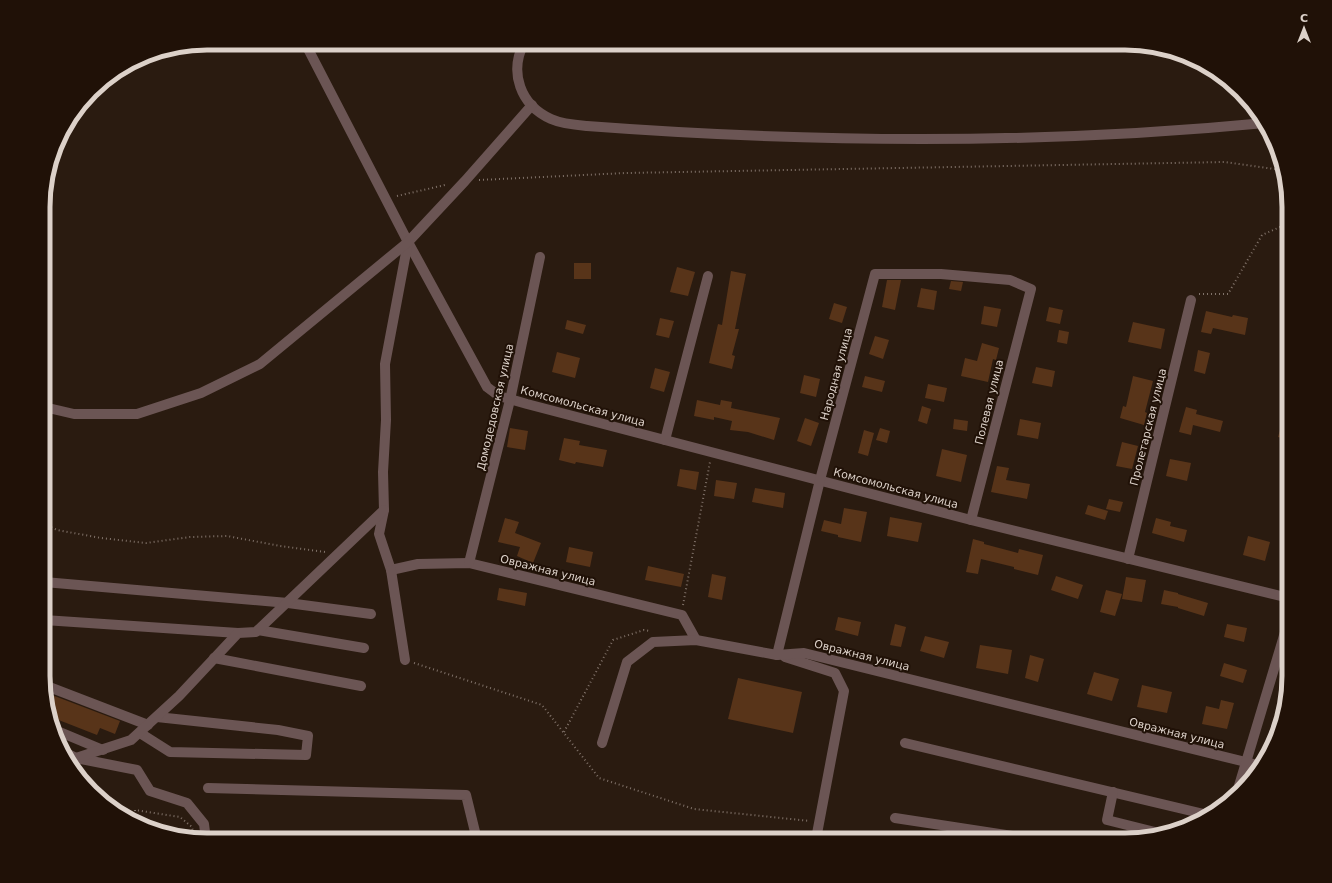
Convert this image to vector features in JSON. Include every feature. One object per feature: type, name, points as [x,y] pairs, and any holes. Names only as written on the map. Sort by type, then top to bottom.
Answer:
[{"type":"street","points":[[309,50],[408,242],[384,364],[386,420],[383,472],[384,510],[379,534],[391,570],[405,660]]},
{"type":"street","points":[[521,50],[518,59],[517,75],[523,92],[532,105],[538,111],[551,119],[581,126],[857,140],[942,140],[1057,137],[1163,131],[1258,123]]},
{"type":"street","points":[[50,408],[74,414],[137,414],[201,393],[260,364],[408,242],[465,181],[532,105]]},
{"type":"street","name":"Комсомольская улица","points":[[408,242],[487,387],[499,396],[972,520],[1282,596]]},
{"type":"street","name":"Домодедовская улица","points":[[469,562],[510,400],[540,257]]},
{"type":"street","name":"Полевая улица","points":[[875,274],[941,274],[1010,280],[1031,289],[972,520]]},
{"type":"street","name":"Народная улица","points":[[777,655],[820,480],[875,274]]},
{"type":"street","points":[[665,440],[708,276]]},
{"type":"street","name":"Пролетарская улица","points":[[1128,559],[1191,300]]},
{"type":"street","points":[[50,620],[238,633],[256,632],[384,510]]},
{"type":"street","name":"Овражная улица","points":[[391,570],[418,564],[469,562],[682,614]]},
{"type":"street","points":[[50,583],[288,603],[371,614]]},
{"type":"street","points":[[682,614],[696,640]]},
{"type":"street","points":[[258,630],[364,648]]},
{"type":"street","points":[[74,760],[131,740],[179,696],[238,633]]},
{"type":"street","name":"Овражная улица","points":[[602,743],[627,662],[653,642],[696,640],[777,655],[804,653],[1255,764]]},
{"type":"street","points":[[1240,783],[1282,642]]},
{"type":"street","points":[[777,655],[835,673],[844,691],[817,833]]},
{"type":"street","points":[[214,658],[360,686]]},
{"type":"street","points":[[50,687],[148,725]]},
{"type":"street","points":[[140,733],[170,752],[306,755],[308,736],[278,730],[157,717]]},
{"type":"street","points":[[60,732],[102,750]]},
{"type":"street","points":[[905,743],[1201,813]]},
{"type":"street","points":[[74,760],[137,770],[150,791],[187,803],[204,824],[205,833]]},
{"type":"street","points":[[208,788],[466,795],[475,833]]},
{"type":"street","points":[[1113,792],[1107,820],[1151,831]]},
{"type":"street","points":[[895,818],[994,833]]},
{"type":"path","points":[[386,199],[465,181],[626,173],[1217,162],[1278,170]]},
{"type":"path","points":[[1191,300],[1195,294],[1228,294],[1262,235],[1282,226]]},
{"type":"path","points":[[682,614],[712,452]]},
{"type":"path","points":[[50,527],[57,530],[100,538],[146,543],[190,537],[227,536],[280,546],[338,554]]},
{"type":"path","points":[[405,660],[542,705],[600,778],[694,809],[820,822]]},
{"type":"path","points":[[136,816],[135,810],[180,817],[192,827],[193,833]]},
{"type":"building","points":[[574,263],[591,263],[591,279],[574,279]]},
{"type":"building","points":[[677,267],[695,272],[688,296],[670,292]]},
{"type":"building","points":[[731,271],[746,274],[735,329],[739,329],[732,355],[735,356],[732,369],[709,363],[718,324],[722,325]]},
{"type":"building","points":[[887,280],[901,280],[895,310],[882,307]]},
{"type":"building","points":[[951,281],[963,282],[961,291],[949,289]]},
{"type":"building","points":[[921,288],[937,291],[934,310],[917,307]]},
{"type":"building","points":[[834,303],[847,307],[842,323],[829,319]]},
{"type":"building","points":[[984,306],[1001,309],[997,327],[981,324]]},
{"type":"building","points":[[1049,307],[1063,310],[1060,324],[1046,321]]},
{"type":"building","points":[[1206,311],[1232,317],[1233,315],[1248,318],[1245,335],[1213,328],[1211,334],[1201,332]]},
{"type":"building","points":[[660,318],[674,321],[669,338],[656,335]]},
{"type":"building","points":[[567,320],[586,325],[583,334],[565,329]]},
{"type":"building","points":[[1133,322],[1165,329],[1161,349],[1128,342]]},
{"type":"building","points":[[1059,330],[1069,332],[1067,344],[1057,342]]},
{"type":"building","points":[[875,336],[889,340],[883,359],[869,354]]},
{"type":"building","points":[[982,343],[999,348],[996,360],[993,359],[988,382],[961,376],[965,358],[977,361]]},
{"type":"building","points":[[1198,350],[1210,353],[1205,374],[1194,371]]},
{"type":"building","points":[[557,352],[580,358],[575,378],[552,372]]},
{"type":"building","points":[[1036,367],[1055,371],[1052,387],[1032,383]]},
{"type":"building","points":[[655,368],[670,372],[664,392],[650,388]]},
{"type":"building","points":[[804,375],[820,379],[816,397],[800,393]]},
{"type":"building","points":[[865,376],[885,381],[882,392],[862,387]]},
{"type":"building","points":[[1133,376],[1153,381],[1145,412],[1147,413],[1144,425],[1120,418],[1123,406],[1126,407]]},
{"type":"building","points":[[928,384],[947,388],[944,402],[925,398]]},
{"type":"building","points":[[697,400],[720,405],[721,400],[732,402],[731,408],[780,418],[774,440],[748,432],[730,430],[732,421],[714,417],[714,420],[694,416]]},
{"type":"building","points":[[922,406],[931,409],[927,424],[918,421]]},
{"type":"building","points":[[1186,407],[1197,410],[1196,414],[1223,421],[1220,432],[1193,425],[1191,435],[1179,432]]},
{"type":"building","points":[[805,418],[819,423],[811,446],[797,441]]},
{"type":"building","points":[[954,419],[968,421],[967,431],[953,429]]},
{"type":"building","points":[[1020,419],[1041,423],[1038,439],[1017,435]]},
{"type":"building","points":[[1281,427],[1282,427],[1282,438],[1278,437]]},
{"type":"building","points":[[510,428],[528,431],[525,450],[507,447]]},
{"type":"building","points":[[880,428],[890,431],[887,443],[876,440]]},
{"type":"building","points":[[864,430],[874,433],[868,456],[858,453]]},
{"type":"building","points":[[564,438],[580,441],[579,445],[607,450],[603,467],[576,462],[575,464],[559,460]]},
{"type":"building","points":[[1122,442],[1138,446],[1132,469],[1116,466]]},
{"type":"building","points":[[942,449],[967,455],[961,482],[936,476]]},
{"type":"building","points":[[1170,459],[1191,463],[1187,481],[1166,476]]},
{"type":"building","points":[[997,466],[1009,468],[1006,480],[1030,484],[1027,499],[991,492]]},
{"type":"building","points":[[680,469],[699,472],[696,490],[677,486]]},
{"type":"building","points":[[716,480],[737,483],[734,499],[714,496]]},
{"type":"building","points":[[755,488],[785,493],[783,508],[752,502]]},
{"type":"building","points":[[1109,499],[1123,502],[1120,512],[1106,509]]},
{"type":"building","points":[[1088,505],[1108,511],[1105,520],[1085,514]]},
{"type":"building","points":[[844,508],[867,512],[861,542],[838,537],[838,535],[821,531],[824,520],[841,524]]},
{"type":"building","points":[[890,517],[922,523],[918,542],[887,536]]},
{"type":"building","points":[[505,518],[519,522],[515,533],[541,543],[533,563],[517,556],[520,547],[498,542]]},
{"type":"building","points":[[1156,518],[1171,522],[1170,526],[1187,530],[1184,542],[1152,533]]},
{"type":"building","points":[[1248,536],[1270,542],[1265,561],[1243,555]]},
{"type":"building","points":[[973,539],[984,542],[984,544],[1018,553],[1019,549],[1043,555],[1038,575],[1014,569],[1014,567],[981,559],[978,574],[966,572]]},
{"type":"building","points":[[569,547],[593,552],[590,567],[566,562]]},
{"type":"building","points":[[648,566],[684,574],[681,587],[645,580]]},
{"type":"building","points":[[712,574],[726,577],[722,600],[708,597]]},
{"type":"building","points":[[1056,576],[1083,585],[1078,599],[1051,590]]},
{"type":"building","points":[[1126,577],[1146,580],[1142,602],[1122,599]]},
{"type":"building","points":[[499,588],[527,593],[525,606],[497,600]]},
{"type":"building","points":[[1106,590],[1122,594],[1115,616],[1100,612]]},
{"type":"building","points":[[1164,590],[1208,603],[1204,616],[1178,607],[1161,604]]},
{"type":"building","points":[[838,617],[861,622],[858,636],[835,630]]},
{"type":"building","points":[[895,624],[906,627],[901,647],[890,645]]},
{"type":"building","points":[[1227,624],[1247,628],[1244,642],[1224,637]]},
{"type":"building","points":[[925,636],[949,642],[944,658],[920,651]]},
{"type":"building","points":[[980,645],[1012,650],[1008,674],[976,668]]},
{"type":"building","points":[[1030,655],[1044,659],[1038,682],[1025,678]]},
{"type":"building","points":[[1224,663],[1247,670],[1243,683],[1220,676]]},
{"type":"building","points":[[1094,672],[1119,679],[1112,701],[1087,694]]},
{"type":"building","points":[[738,678],[802,692],[793,733],[728,719]]},
{"type":"building","points":[[1142,685],[1172,692],[1167,713],[1137,707]]},
{"type":"building","points":[[51,695],[120,721],[115,734],[100,728],[97,735],[56,719]]},
{"type":"building","points":[[1221,700],[1234,703],[1227,729],[1202,724],[1206,706],[1219,709]]}]
